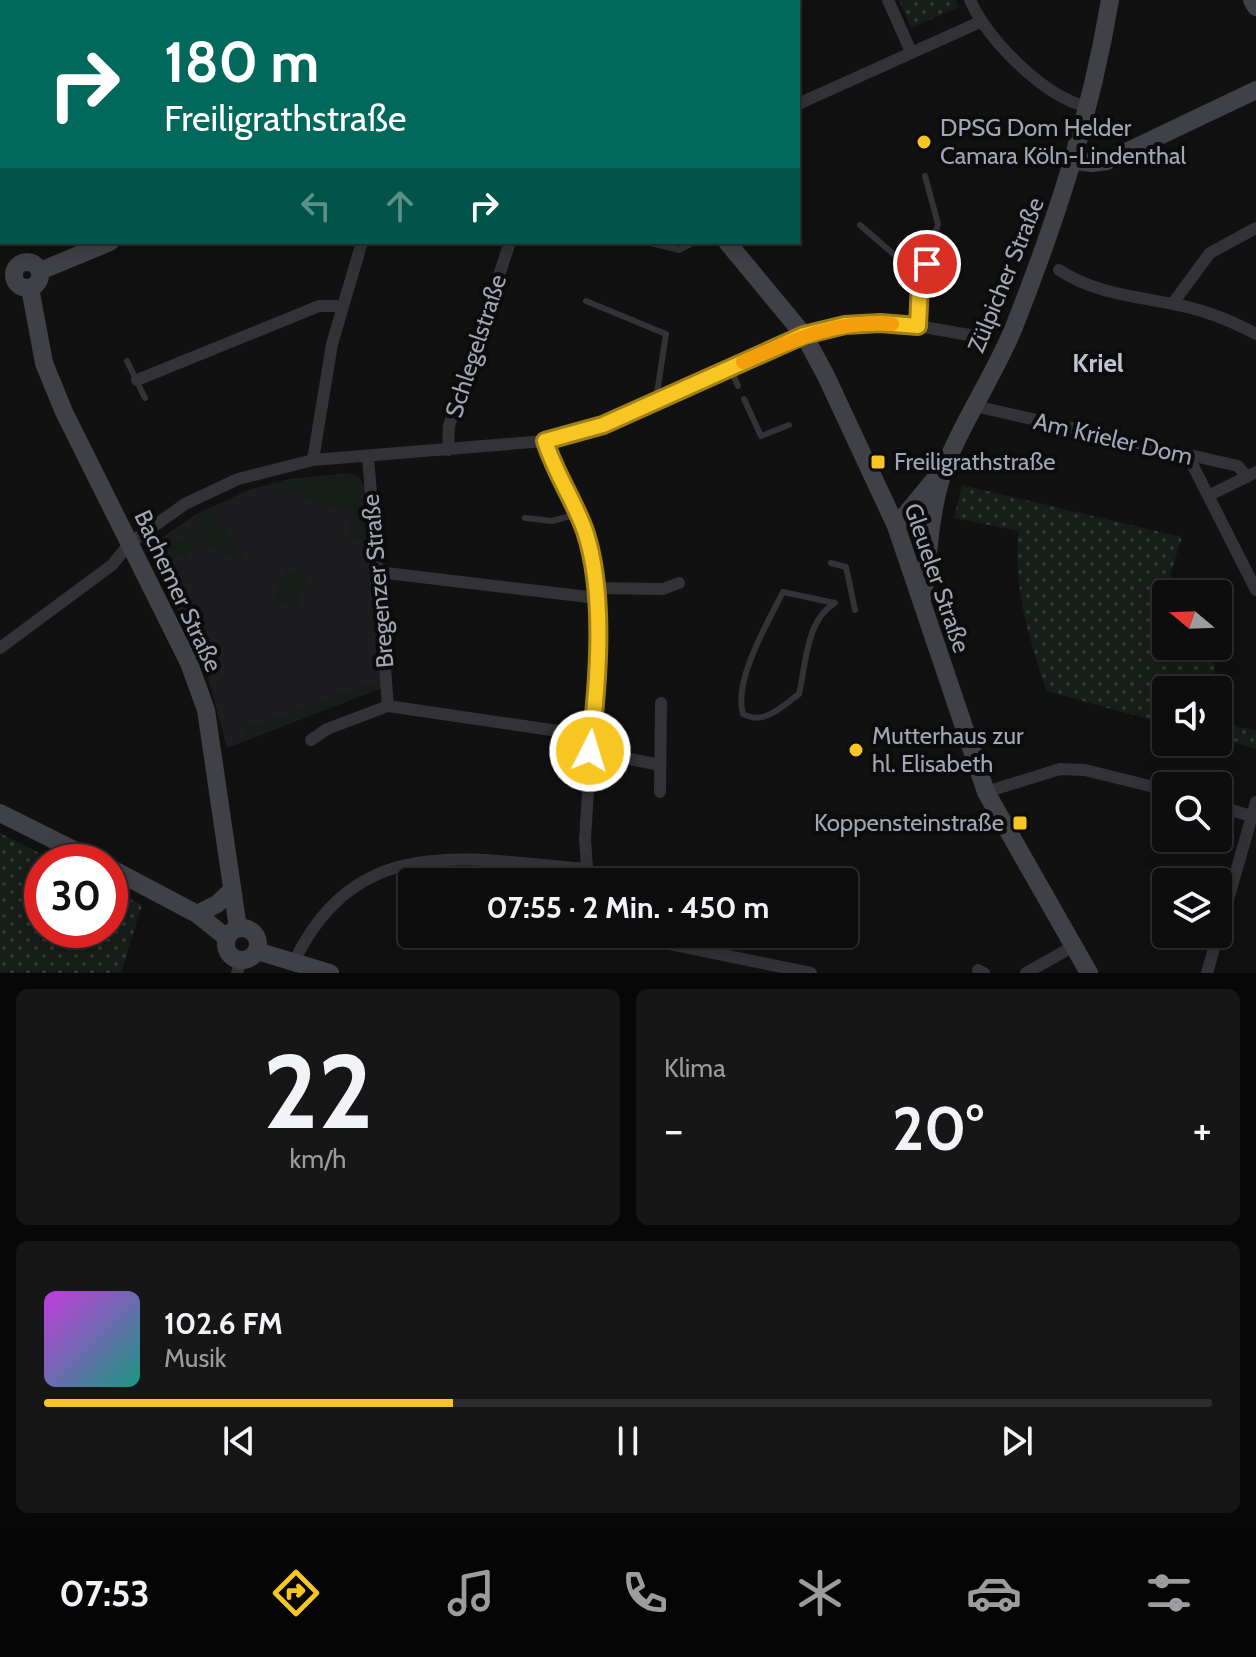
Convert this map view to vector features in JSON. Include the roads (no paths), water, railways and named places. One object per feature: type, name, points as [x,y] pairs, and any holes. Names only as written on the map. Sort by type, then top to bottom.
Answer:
[{"type":"street","points":[[888,0],[911,52]]},
{"type":"street","points":[[970,0],[980,22],[1002,47],[1051,89],[1088,107]]},
{"type":"street","name":"Zülpicher Straße","points":[[923,598],[937,496],[946,466],[1007,344],[1075,161],[1110,0]]},
{"type":"street","points":[[1252,0],[1256,7]]},
{"type":"street","points":[[800,103],[980,22]]},
{"type":"street","points":[[1075,161],[1107,161],[1256,90]]},
{"type":"street","points":[[1173,303],[1210,253],[1256,228]]},
{"type":"street","points":[[30,244],[35,266],[104,244]]},
{"type":"street","points":[[313,460],[323,384],[341,306],[361,244]]},
{"type":"street","name":"Schlegelstraße","points":[[448,450],[449,426],[509,244]]},
{"type":"street","name":"Gleueler Straße","points":[[729,244],[804,335],[896,526],[923,598],[963,732],[986,792],[1089,973]]},
{"type":"street","name":"Bachemer Straße","points":[[35,266],[16,268],[15,284],[44,363],[64,412],[189,663],[206,710],[232,890],[232,933]]},
{"type":"street","points":[[1059,270],[1076,281],[1138,300],[1173,303],[1212,314],[1256,334]]},
{"type":"street","points":[[137,380],[319,306],[341,306]]},
{"type":"street","points":[[0,648],[112,565],[130,543],[209,491],[262,471],[313,460],[545,441],[603,425],[804,335],[845,325],[880,323],[918,326],[986,338]]},
{"type":"street","name":"Am Krieler Dom","points":[[975,406],[1238,466],[1252,474]]},
{"type":"street","points":[[545,441],[578,514],[589,547],[596,593],[586,868]]},
{"type":"street","points":[[1188,456],[1256,590]]},
{"type":"street","name":"Bregenzer Straße","points":[[368,457],[388,706]]},
{"type":"street","name":"Zülpicher Straße","points":[[896,526],[946,466]]},
{"type":"street","name":"Am Krieler Dom","points":[[1208,496],[1252,474]]},
{"type":"street","points":[[378,572],[596,593],[663,589],[679,583]]},
{"type":"street","points":[[660,792],[661,703]]},
{"type":"street","points":[[311,740],[327,729],[388,706],[592,736]]},
{"type":"street","points":[[590,751],[660,765]]},
{"type":"street","points":[[986,792],[1060,769],[1085,770],[1152,787]]},
{"type":"street","points":[[1207,973],[1252,833],[1251,816],[1256,802]]},
{"type":"street","points":[[1232,810],[1251,816]]},
{"type":"street","points":[[0,813],[62,844]]},
{"type":"street","points":[[294,962],[315,925],[333,904],[369,876],[398,865],[468,860],[531,868]]},
{"type":"street","points":[[128,878],[232,933],[254,932],[245,961]]},
{"type":"street","points":[[197,914],[217,904],[232,890]]},
{"type":"street","points":[[232,933],[227,951],[245,961],[294,962],[330,973]]},
{"type":"street","points":[[1026,973],[1074,946]]},
{"type":"street","points":[[689,948],[811,973]]},
{"type":"lane","points":[[918,326],[920,284],[938,224],[925,176]]},
{"type":"lane","points":[[860,225],[906,265],[920,284]]},
{"type":"lane","points":[[655,244],[679,250],[690,244]]},
{"type":"lane","points":[[586,301],[666,334],[656,400]]},
{"type":"lane","points":[[127,361],[145,398]]},
{"type":"lane","points":[[730,368],[738,386]]},
{"type":"lane","points":[[744,399],[761,436],[789,425]]},
{"type":"lane","points":[[525,518],[552,521],[578,514]]},
{"type":"lane","points":[[831,563],[846,567],[855,610]]},
{"type":"lane","points":[[783,592],[835,603],[824,610],[815,623],[799,694],[766,717],[751,719],[743,714],[740,705],[746,676],[783,592]]},
{"type":"place","name":"DPSG Dom Helder Camara Köln-Lindenthal","points":[[924,142]]},
{"type":"place","name":"Freiligrathstraße","points":[[878,462]]},
{"type":"place","name":"Mutterhaus zur hl. Elisabeth","points":[[856,750]]},
{"type":"place","name":"Koppensteinstraße","points":[[1020,823]]},
{"type":"district","name":"Kriel","points":[[1098,363]]}]
